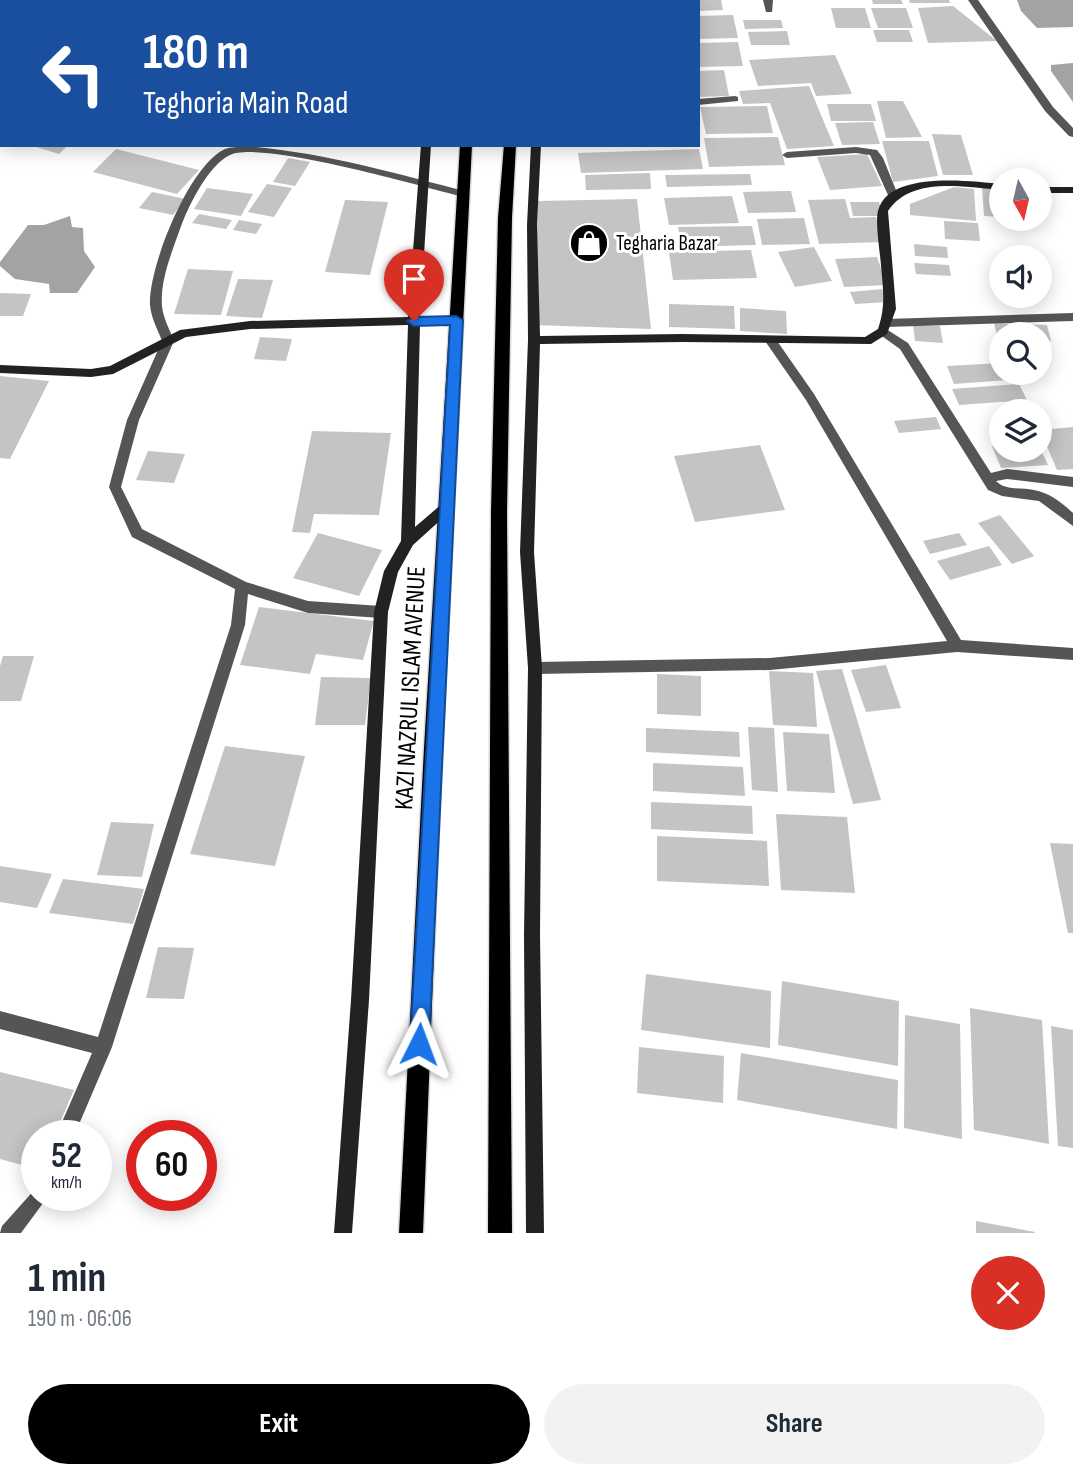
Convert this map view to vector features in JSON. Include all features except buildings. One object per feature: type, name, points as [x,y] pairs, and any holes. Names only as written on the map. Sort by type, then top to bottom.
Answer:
[{"type":"main road","name":"KAZI NAZRUL ISLAM AVENUE","points":[[411,1233],[466,147]]},
{"type":"main road","points":[[500,1233],[499,512],[505,218],[510,147]]},
{"type":"street","points":[[973,0],[1049,109],[1073,134]]},
{"type":"street","points":[[247,147],[232,149],[215,158],[178,219],[165,261],[156,306],[168,341],[133,420],[115,487],[137,533],[242,586],[308,607],[381,612]]},
{"type":"street","points":[[259,147],[464,194]]},
{"type":"street","points":[[408,541],[414,321],[426,147]]},
{"type":"street","points":[[535,1233],[531,936],[535,668],[527,552],[534,340],[532,225],[536,147]]},
{"type":"street","points":[[787,155],[856,150],[873,152],[893,195]]},
{"type":"street","points":[[885,327],[890,290],[883,211],[888,199],[919,186],[989,187]]},
{"type":"street","points":[[1052,190],[1073,190]]},
{"type":"street","points":[[534,340],[682,338],[852,343],[867,341],[885,327],[1073,317]]},
{"type":"street","points":[[0,369],[91,373],[113,370],[184,333],[250,325],[456,320]]},
{"type":"street","points":[[885,327],[904,346],[988,478],[1002,493],[1028,493],[1055,502],[1073,521]]},
{"type":"street","points":[[771,341],[810,397],[957,646]]},
{"type":"street","points":[[988,478],[1007,474],[1073,482]]},
{"type":"street","points":[[343,1233],[360,1000],[381,612],[391,571],[408,541],[447,507]]},
{"type":"street","points":[[72,1120],[103,1047],[238,625],[242,586]]},
{"type":"street","points":[[535,668],[770,664],[957,646],[1073,654]]},
{"type":"street","points":[[0,1020],[103,1047]]},
{"type":"street","points":[[9,1233],[27,1211]]},
{"type":"lane","points":[[700,102],[735,99]]},
{"type":"shaded area","points":[[1017,0],[1073,0],[1073,27],[1037,28],[1021,11]]},
{"type":"shaded area","points":[[1073,63],[1073,102],[1051,71],[1051,65]]},
{"type":"shaded area","points":[[70,216],[72,227],[83,228],[84,251],[95,267],[77,293],[50,293],[49,284],[15,279],[0,266],[0,262],[28,225],[44,225]]},
{"type":"place","name":"Tegharia Bazar","points":[[589,243]]},
{"type":"route","points":[[414,321],[456,320],[419,1044]]}]
